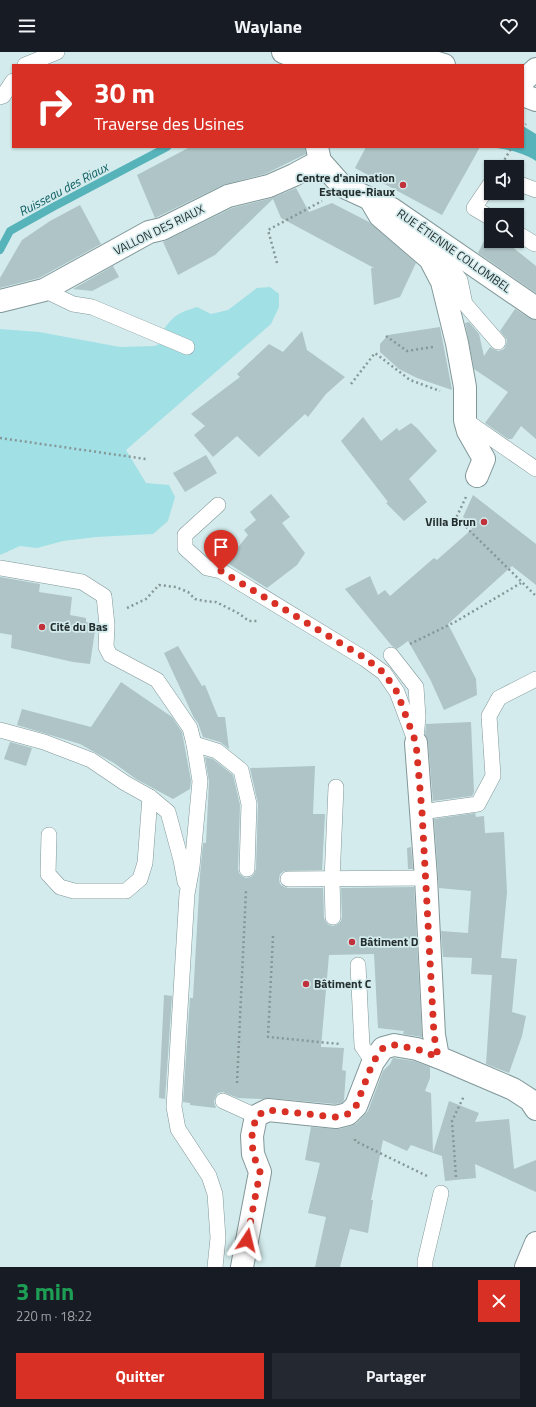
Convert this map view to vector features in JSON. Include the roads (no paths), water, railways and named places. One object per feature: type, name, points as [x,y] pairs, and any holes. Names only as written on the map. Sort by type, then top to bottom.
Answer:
[{"type":"street","points":[[283,52],[307,62],[367,53],[418,56],[441,64]]},
{"type":"street","points":[[524,80],[536,69]]},
{"type":"street","points":[[524,95],[536,100]]},
{"type":"street","name":"RUE ÉTIENNE COLLOMBEL","points":[[318,154],[342,186],[392,209],[536,308]]},
{"type":"street","name":"VALLON DES RIAUX","points":[[0,301],[44,290],[150,232],[162,229],[228,196],[269,186],[294,175],[318,154]]},
{"type":"street","points":[[370,199],[380,216],[430,259],[442,282],[457,344],[465,387],[465,420],[468,431],[484,459],[477,476]]},
{"type":"street","points":[[416,743],[422,812],[434,1035],[438,1057]]},
{"type":"street","points":[[242,1267],[260,1172],[252,1148],[252,1136],[256,1116],[268,1110],[336,1117],[348,1114],[356,1106],[373,1062],[383,1048],[394,1045],[417,1049],[513,1089],[530,1100],[536,1109]]},
{"type":"street","points":[[526,1267],[536,1243]]},
{"type":"lane","points":[[27,64],[57,52]]},
{"type":"lane","points":[[0,97],[3,96],[12,82]]},
{"type":"lane","points":[[524,186],[536,190]]},
{"type":"lane","points":[[484,193],[474,208],[484,214]]},
{"type":"lane","points":[[524,237],[535,244]]},
{"type":"lane","points":[[430,259],[449,266],[460,280],[465,304],[498,342]]},
{"type":"lane","points":[[44,290],[73,304],[92,307],[188,347]]},
{"type":"lane","points":[[465,420],[536,469]]},
{"type":"lane","points":[[218,505],[185,535],[185,548],[207,568],[221,571],[365,658],[384,673],[397,692],[416,743]]},
{"type":"lane","points":[[0,568],[82,582],[104,596],[107,625],[106,647],[110,655],[157,680],[190,728],[200,781],[192,867],[187,894],[174,1107],[178,1129],[209,1176],[215,1194],[218,1238],[215,1267]]},
{"type":"lane","points":[[391,655],[416,687],[418,717],[416,743]]},
{"type":"lane","points":[[422,812],[478,804],[493,776],[489,716],[499,698],[536,679]]},
{"type":"lane","points":[[0,730],[44,742],[91,760],[125,783],[150,797],[168,812],[182,860],[187,894]]},
{"type":"lane","points":[[194,744],[217,751],[241,770],[249,804],[247,869]]},
{"type":"lane","points":[[333,917],[332,880],[336,787]]},
{"type":"lane","points":[[49,835],[48,874],[60,887],[74,891],[126,891],[140,879],[145,863],[150,797]]},
{"type":"lane","points":[[288,879],[332,880],[426,878]]},
{"type":"lane","points":[[358,965],[362,1046],[373,1062]]},
{"type":"lane","points":[[230,1104],[256,1116]]},
{"type":"lane","points":[[425,1267],[425,1261],[441,1193]]},
{"type":"waterway","name":"Ruisseau des Riaux","points":[[0,250],[10,231],[165,148]]},
{"type":"place","name":"Centre d'animation Estaque-Riaux","points":[[403,185]]},
{"type":"place","name":"Villa Brun","points":[[484,522]]},
{"type":"place","name":"Cité du Bas","points":[[42,627]]},
{"type":"place","name":"Bâtiment D","points":[[352,942]]},
{"type":"place","name":"Bâtiment C","points":[[306,984]]}]
